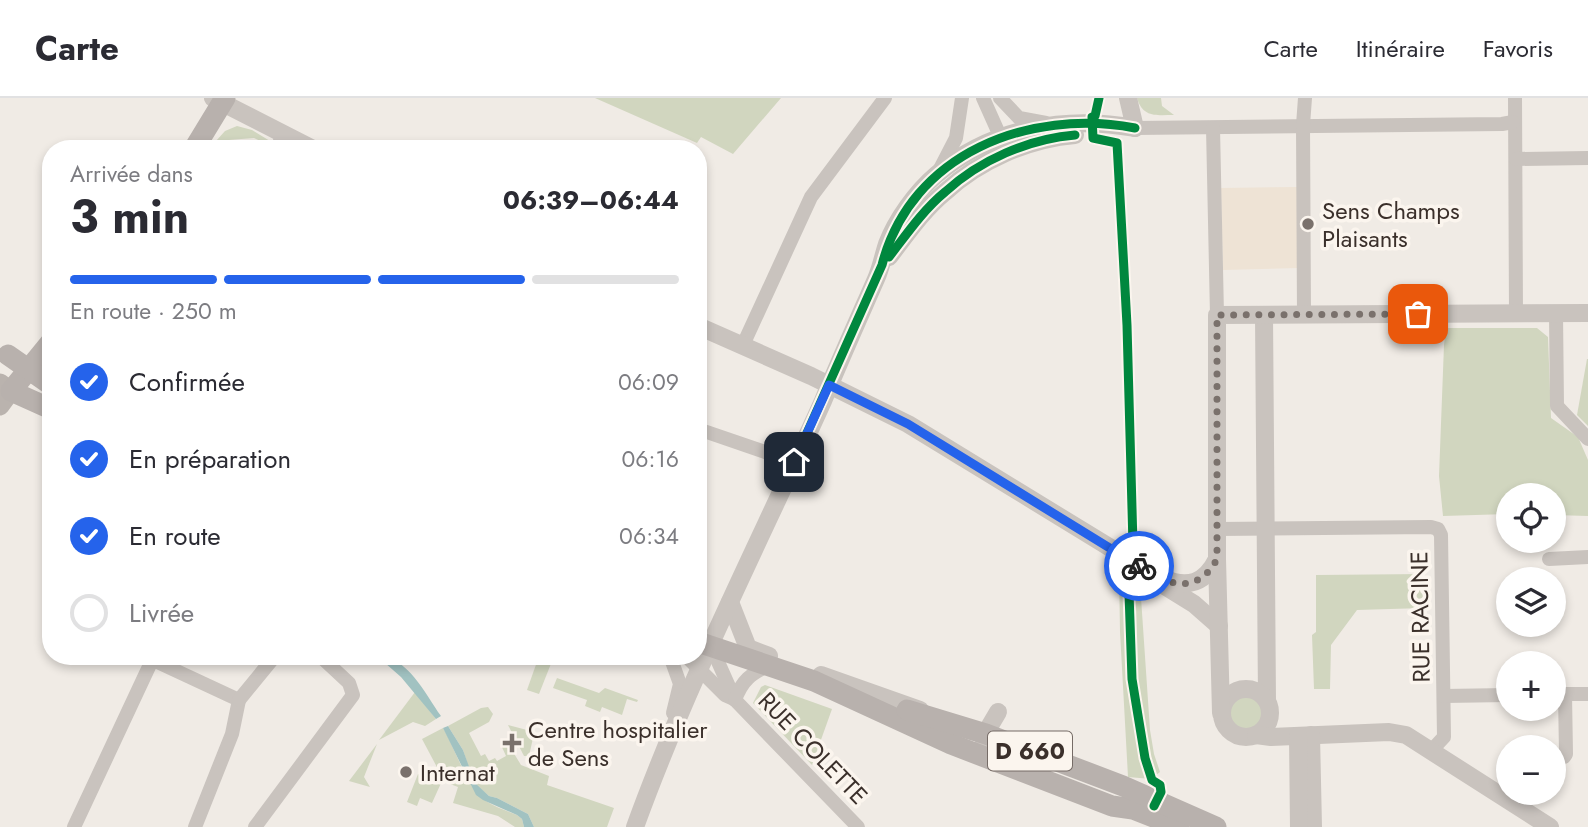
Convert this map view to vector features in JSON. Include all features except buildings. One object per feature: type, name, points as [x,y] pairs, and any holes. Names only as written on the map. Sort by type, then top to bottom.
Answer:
[{"type":"main road","points":[[199,140],[220,100]]},
{"type":"main road","points":[[42,342],[26,354],[3,358],[12,386],[42,404]]},
{"type":"main road","points":[[12,386],[42,351]]},
{"type":"main road","points":[[12,386],[42,385]]},
{"type":"main road","points":[[12,386],[42,387]]},
{"type":"main road","points":[[707,645],[838,691],[951,744],[990,758]]},
{"type":"main road","name":"D 660","points":[[838,691],[1086,766],[1216,827]]},
{"type":"main road","name":"D 660","points":[[990,758],[1112,806],[1133,809],[1180,827]]},
{"type":"street","points":[[743,345],[809,200],[886,98]]},
{"type":"street","points":[[707,639],[730,602],[794,462],[882,265],[893,231],[948,157],[956,138],[962,98]]},
{"type":"street","points":[[983,98],[1000,136]]},
{"type":"street","points":[[1000,98],[1018,132]]},
{"type":"street","points":[[1128,98],[1135,128]]},
{"type":"street","points":[[1304,315],[1305,98]]},
{"type":"street","points":[[1515,98],[1513,122],[1516,159],[1516,313]]},
{"type":"street","points":[[220,100],[279,140]]},
{"type":"street","points":[[936,175],[981,145],[1000,136],[1072,123],[1104,122],[1135,128]]},
{"type":"street","points":[[882,265],[944,192],[987,162],[1018,132],[1063,136],[1135,128],[1513,122]]},
{"type":"street","points":[[1213,128],[1217,315],[1217,559],[1222,720],[1230,732],[1244,737],[1389,732],[1406,735],[1550,827]]},
{"type":"street","points":[[1516,159],[1588,158]]},
{"type":"street","points":[[1556,313],[1557,406],[1588,439]]},
{"type":"street","points":[[1217,315],[1588,313]]},
{"type":"street","points":[[1256,735],[1267,726],[1268,710],[1265,315]]},
{"type":"street","points":[[707,330],[908,424],[1145,570],[1178,585],[1191,583],[1212,570],[1217,559]]},
{"type":"street","points":[[707,432],[794,462]]},
{"type":"street","name":"RUE RACINE","points":[[1218,529],[1437,529],[1441,535],[1444,737],[1432,751]]},
{"type":"street","points":[[1549,559],[1588,557]]},
{"type":"street","points":[[1145,570],[1160,583],[1194,604],[1219,626]]},
{"type":"street","points":[[730,602],[748,648],[986,734]]},
{"type":"street","name":"RUE COLETTE","points":[[707,649],[735,700],[858,827]]},
{"type":"street","points":[[74,827],[150,665]]},
{"type":"street","points":[[167,665],[239,700]]},
{"type":"street","points":[[195,827],[232,734],[239,700],[268,665]]},
{"type":"street","points":[[255,827],[353,695],[349,683],[330,665]]},
{"type":"street","points":[[653,778],[680,690],[678,665]]},
{"type":"street","name":"RUE COLETTE","points":[[688,665],[698,670],[725,695],[735,700]]},
{"type":"street","points":[[635,827],[699,665]]},
{"type":"street","name":"RUE COLETTE","points":[[735,700],[739,688],[748,677],[769,665]]},
{"type":"street","points":[[1221,713],[1226,698],[1239,689],[1255,690],[1279,730],[1304,735]]},
{"type":"street","points":[[1566,694],[1588,694]]},
{"type":"street","points":[[1444,696],[1496,695]]},
{"type":"street","points":[[998,712],[983,746],[990,758],[1020,763],[1055,777],[1075,776],[1086,766]]},
{"type":"street","points":[[1299,827],[1304,735]]},
{"type":"street","points":[[1304,735],[1313,827]]},
{"type":"green space","points":[[595,98],[781,98],[733,154],[701,137],[699,140],[690,140]]},
{"type":"green space","points":[[1137,98],[1161,98],[1162,106],[1174,115],[1151,114],[1143,109]]},
{"type":"green space","points":[[237,126],[252,130],[268,140],[217,140],[225,131]]},
{"type":"green space","points":[[1446,328],[1537,328],[1548,337],[1551,418],[1578,437],[1588,460],[1588,516],[1566,515],[1566,483],[1496,483],[1496,514],[1443,516],[1439,476]]},
{"type":"green space","points":[[1588,359],[1588,426],[1577,415]]},
{"type":"green space","points":[[1119,572],[1140,583],[1150,730],[1160,772],[1151,779],[1128,777]]},
{"type":"green space","points":[[1424,574],[1424,608],[1357,610],[1331,645],[1330,689],[1314,689],[1312,635],[1316,632],[1316,575]]},
{"type":"green space","points":[[536,665],[550,665],[539,694],[527,690]]},
{"type":"green space","points":[[557,678],[599,693],[605,688],[638,700],[627,699],[622,715],[602,707],[600,712],[585,706],[587,700],[553,688]]},
{"type":"green space","points":[[765,685],[832,709],[812,765],[753,703],[761,687]]},
{"type":"green space","points":[[415,692],[436,719],[425,726],[413,722],[379,740]]},
{"type":"green space","points":[[1245,695],[1258,700],[1263,713],[1258,726],[1245,731],[1232,726],[1227,713],[1232,700]]},
{"type":"green space","points":[[488,707],[493,714],[489,722],[469,733],[481,756],[485,754],[489,761],[495,758],[497,761],[506,756],[501,745],[507,742],[521,765],[549,776],[547,785],[614,808],[607,827],[534,827],[528,814],[489,796],[474,783],[463,750],[448,726],[481,708]]},
{"type":"green space","points":[[508,725],[527,730],[533,738],[529,756],[524,756]]},
{"type":"green space","points":[[443,728],[479,796],[517,815],[522,819],[524,827],[515,827],[498,816],[453,803],[458,787],[442,781],[432,803],[420,798],[417,806],[407,802],[418,774],[427,778],[439,771],[422,739]]},
{"type":"green space","points":[[377,744],[364,777],[370,787],[349,781]]},
{"type":"shaded area","points":[[1297,187],[1298,268],[1223,270],[1221,188]]},
{"type":"water","points":[[387,665],[402,665],[407,669],[441,716],[436,719],[401,677]]},
{"type":"water","points":[[448,726],[463,750],[475,783],[489,796],[528,814],[534,827],[524,827],[522,819],[517,815],[476,795],[443,728]]},
{"type":"cycle path","points":[[1099,98],[1095,116],[1092,117],[1093,138],[1117,143],[1127,325],[1133,545],[1142,560],[1130,580],[1132,679],[1145,758],[1152,780],[1160,785],[1161,792],[1154,806]]},
{"type":"cycle path","points":[[794,462],[897,226],[919,194],[947,167],[980,147],[1016,133],[1055,125],[1095,124],[1135,128]]},
{"type":"cycle path","points":[[889,257],[929,207],[973,170],[1022,146],[1075,135]]},
{"type":"way so far","points":[[1139,566],[1178,585],[1201,579],[1212,570],[1217,559],[1217,315],[1418,314]]},
{"type":"place","name":"Sens Champs Plaisants","points":[[1308,224]]},
{"type":"place","name":"Centre hospitalier de Sens","points":[[512,743]]},
{"type":"place","name":"Internat","points":[[406,772]]},
{"type":"route","points":[[794,462],[829,385],[908,424],[1139,566]]}]
